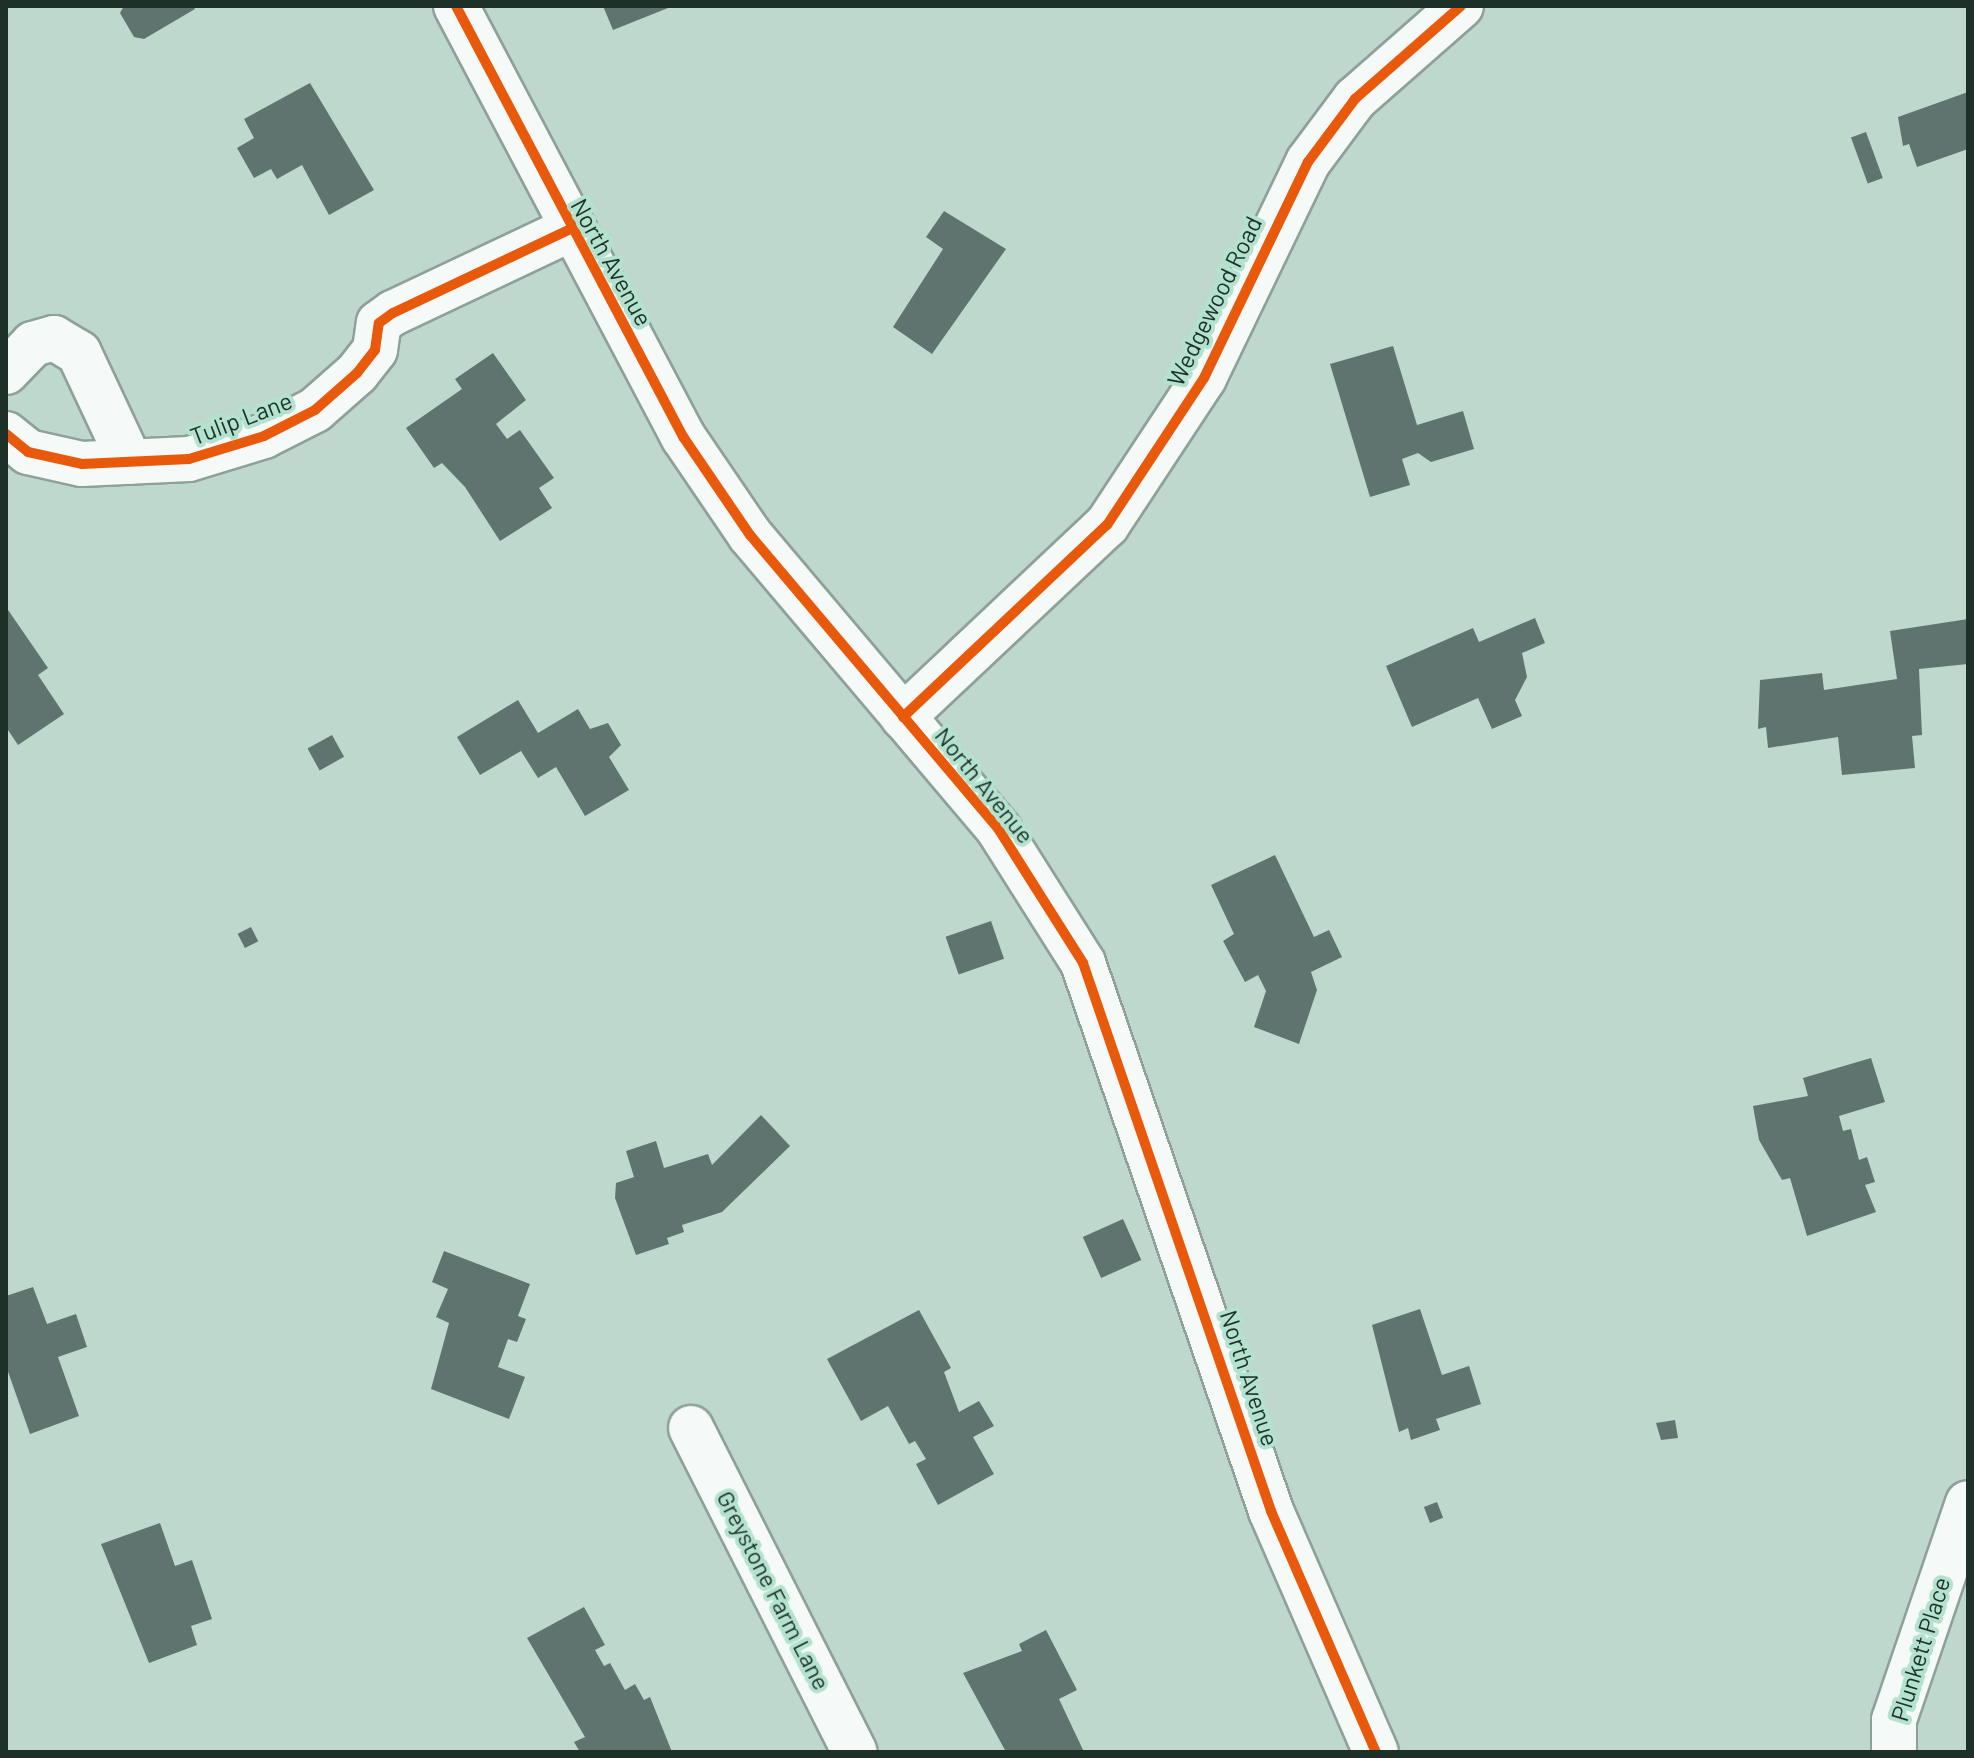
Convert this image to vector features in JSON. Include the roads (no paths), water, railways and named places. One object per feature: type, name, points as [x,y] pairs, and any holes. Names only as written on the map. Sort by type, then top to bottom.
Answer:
[{"type":"street","name":"North Avenue","points":[[456,6],[684,438],[750,535],[999,830],[1083,963],[1271,1511],[1376,1752]]},
{"type":"street","name":"Wedgewood Road","points":[[903,717],[1107,525],[1204,378],[1308,162],[1355,99],[1461,6]]},
{"type":"street","name":"Tulip Lane","points":[[6,434],[28,452],[82,464],[189,459],[315,410],[375,350],[379,323],[393,313],[571,229]]},
{"type":"street","points":[[6,372],[33,344],[54,338],[79,353],[130,462]]},
{"type":"street","name":"Greystone Farm Lane","points":[[691,1428],[855,1752]]},
{"type":"street","name":"Plunkett Place","points":[[1894,1752],[1894,1720],[1968,1503]]}]
